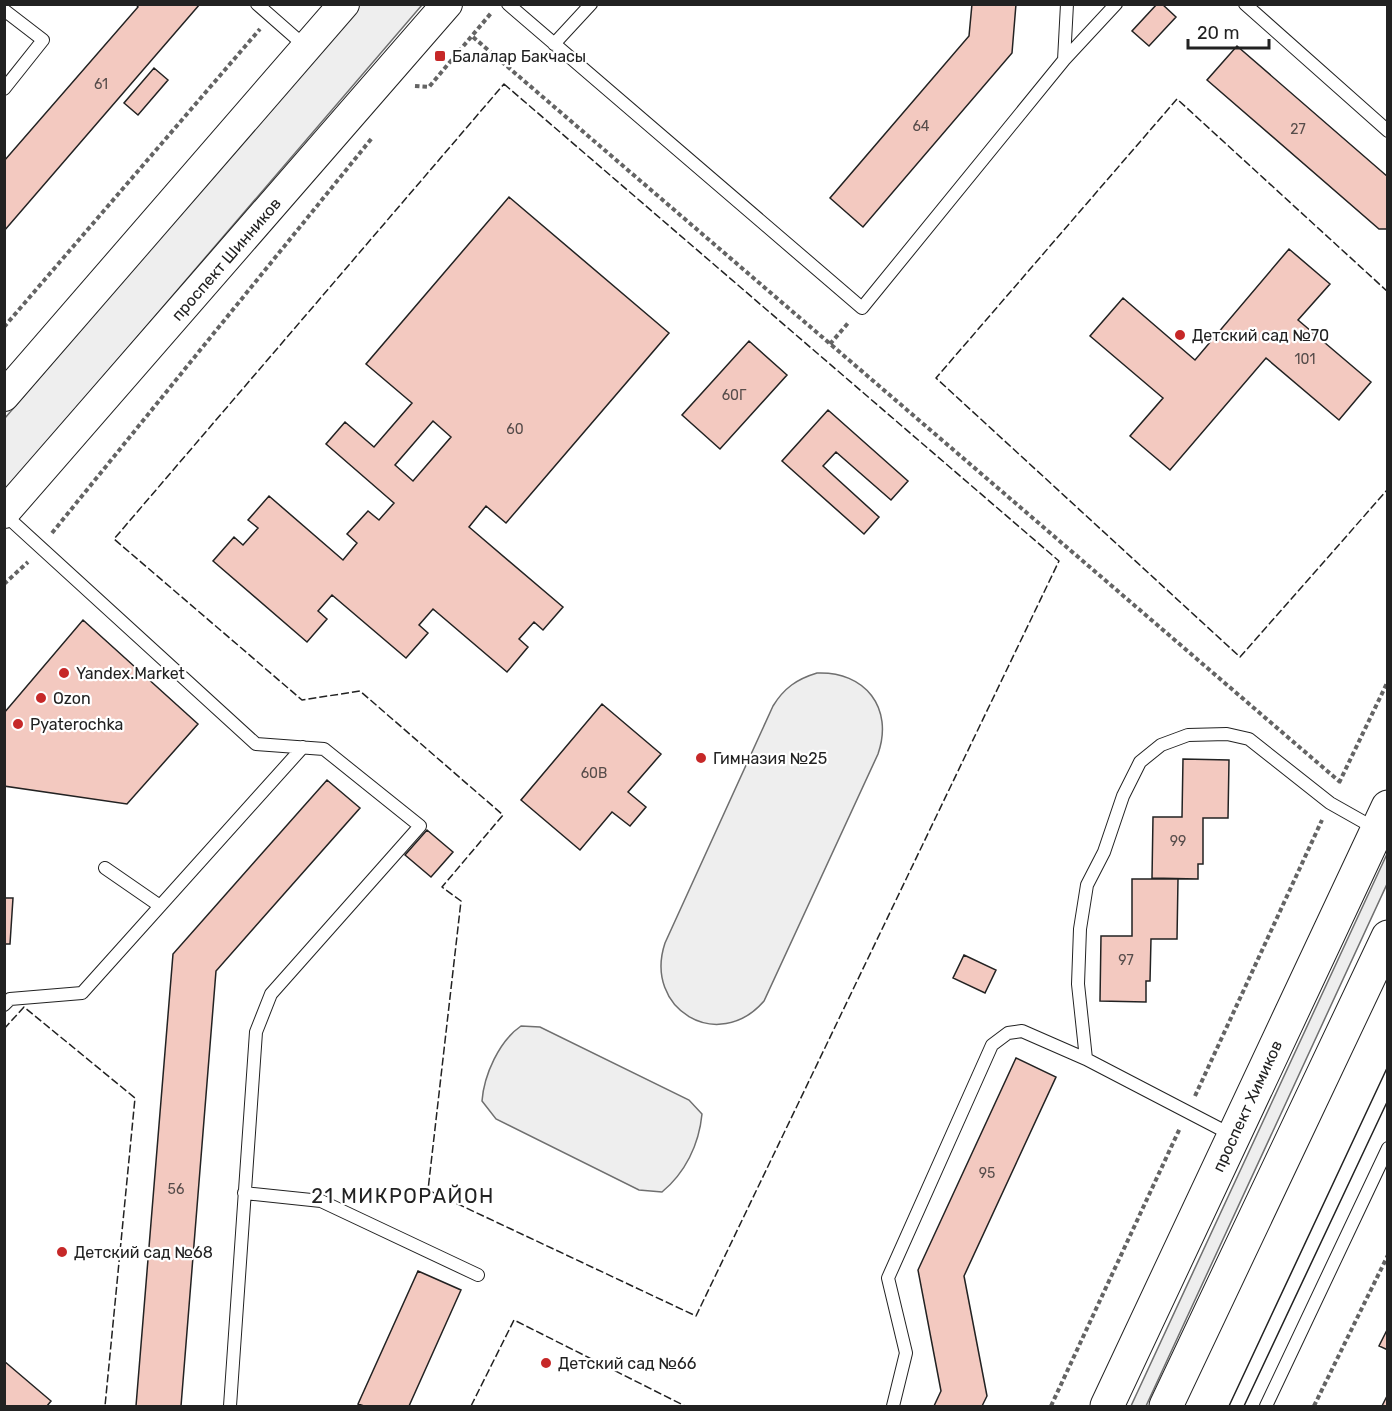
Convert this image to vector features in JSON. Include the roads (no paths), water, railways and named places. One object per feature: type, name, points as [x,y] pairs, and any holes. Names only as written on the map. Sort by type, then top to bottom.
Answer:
[{"type":"main road","name":"проспект Химиков","points":[[1107,1407],[1382,819]]},
{"type":"main road","points":[[1166,1407],[1388,937]]},
{"type":"street","points":[[4,396],[344,4]]},
{"type":"street","name":"проспект Шинников","points":[[4,514],[447,4]]},
{"type":"lane","points":[[257,4],[307,47]]},
{"type":"lane","points":[[508,4],[862,308],[1064,60],[1116,4]]},
{"type":"lane","points":[[554,44],[591,4]]},
{"type":"lane","points":[[1064,60],[1067,4]]},
{"type":"lane","points":[[1245,4],[1388,131]]},
{"type":"lane","points":[[4,10],[43,40],[4,89]]},
{"type":"lane","points":[[4,514],[256,744],[324,749],[420,826],[271,994],[256,1032],[230,1407]]},
{"type":"lane","points":[[1086,1059],[1078,984],[1080,929],[1087,885],[1104,852],[1123,796],[1140,762],[1161,745],[1188,735],[1227,734],[1249,739],[1330,803],[1382,819]]},
{"type":"lane","points":[[6,1001],[82,993],[303,747]]},
{"type":"lane","points":[[105,868],[160,906]]},
{"type":"lane","points":[[893,1407],[906,1353],[888,1278],[992,1045],[1008,1033],[1023,1031],[1086,1059],[1233,1135]]},
{"type":"lane","points":[[1266,1407],[1383,1170],[1388,1148]]},
{"type":"lane","points":[[244,1193],[321,1201],[478,1275]]},
{"type":"tram line","points":[[1229,1406],[1388,1066]]},
{"type":"tram line","points":[[1244,1406],[1388,1100]]},
{"type":"place","name":"Балалар Бакчасы","points":[[440,56]]},
{"type":"place","name":"Детский сад №70","points":[[1180,335]]},
{"type":"place","name":"Yandex.Market","points":[[64,673]]},
{"type":"place","name":"Ozon","points":[[41,698]]},
{"type":"place","name":"Pyaterochka","points":[[18,724]]},
{"type":"place","name":"Гимназия №25","points":[[701,758]]},
{"type":"place","name":"Детский сад №68","points":[[62,1252]]},
{"type":"place","name":"Детский сад №66","points":[[546,1363]]},
{"type":"district","name":"21 МИКРОРАЙОН","points":[[403,1196]]}]
